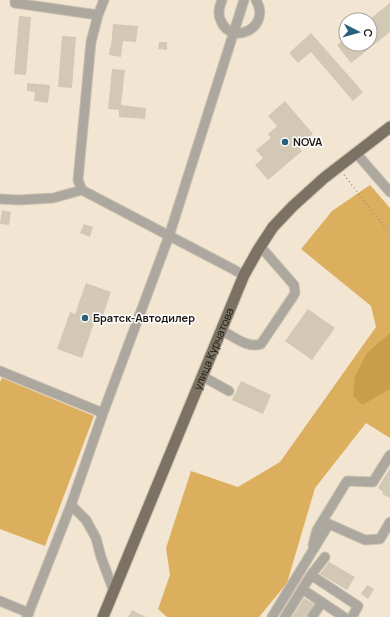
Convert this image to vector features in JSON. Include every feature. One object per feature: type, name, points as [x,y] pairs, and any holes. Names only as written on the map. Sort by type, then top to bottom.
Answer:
[{"type":"main road","name":"улица Курчатова","points":[[104,617],[244,274],[260,246],[273,227],[293,206],[338,167],[390,127]]},
{"type":"street","points":[[15,0],[15,3],[58,4],[98,15]]},
{"type":"street","points":[[104,0],[98,15],[91,42],[78,180],[82,190],[244,274]]},
{"type":"street","points":[[222,0],[219,10],[220,20],[225,28],[238,33],[248,31],[256,25],[260,11],[256,0]]},
{"type":"street","points":[[0,601],[28,615],[71,505],[103,413],[169,236],[244,0]]},
{"type":"street","points":[[356,153],[390,192]]},
{"type":"street","points":[[0,199],[19,200],[53,198],[82,190]]},
{"type":"street","points":[[222,330],[249,344],[256,346],[261,344],[295,292],[294,285],[260,246]]},
{"type":"street","points":[[0,371],[103,413]]},
{"type":"street","points":[[202,376],[228,391]]},
{"type":"street","points":[[311,554],[317,530],[347,481],[373,482],[390,455]]},
{"type":"street","points":[[71,505],[86,520],[96,538],[101,557],[114,592]]},
{"type":"street","points":[[272,617],[329,524],[365,540],[380,539],[390,522]]},
{"type":"street","points":[[285,617],[324,557]]},
{"type":"street","points":[[311,575],[358,606],[352,617]]},
{"type":"street","points":[[302,589],[322,602],[333,614],[344,617]]},
{"type":"street","points":[[312,617],[322,602]]},
{"type":"path","points":[[338,167],[390,234]]},
{"type":"shaded area","points":[[370,185],[390,208],[390,438],[366,423],[315,488],[287,583],[259,617],[167,617],[158,609],[170,575],[166,548],[191,471],[238,487],[280,462],[376,327],[371,306],[301,249],[332,211]]},
{"type":"shaded area","points":[[390,333],[390,389],[362,405],[353,396],[355,376],[367,353]]},
{"type":"shaded area","points":[[2,378],[94,416],[45,546],[0,529],[0,382]]},
{"type":"building","points":[[390,3],[390,32],[378,42],[378,13]]},
{"type":"building","points":[[19,16],[31,17],[26,75],[14,74]]},
{"type":"building","points":[[113,24],[138,26],[136,42],[123,41],[121,57],[109,55]]},
{"type":"building","points":[[311,33],[363,92],[353,101],[311,52],[298,63],[289,53]]},
{"type":"building","points":[[62,36],[76,37],[72,88],[58,87]]},
{"type":"building","points":[[159,42],[167,42],[167,50],[158,49]]},
{"type":"building","points":[[342,52],[365,52],[351,63]]},
{"type":"building","points":[[112,69],[125,70],[121,105],[146,108],[145,119],[119,117],[119,110],[108,109]]},
{"type":"building","points":[[27,83],[50,85],[48,103],[34,101],[35,92],[27,91]]},
{"type":"building","name":"NOVA","points":[[285,101],[313,134],[299,147],[302,151],[268,180],[255,165],[263,158],[256,150],[271,138],[268,134],[277,126],[268,116]]},
{"type":"building","points":[[2,210],[11,212],[9,225],[0,224]]},
{"type":"building","points":[[84,224],[93,227],[90,237],[80,233]]},
{"type":"building","name":"Братск-Автодилер","points":[[86,283],[111,292],[100,324],[94,323],[82,358],[57,349],[70,312],[75,314]]},
{"type":"building","points":[[308,309],[335,328],[312,360],[285,341]]},
{"type":"building","points":[[241,381],[271,395],[263,414],[232,400]]},
{"type":"building","points":[[390,468],[390,498],[382,494],[383,492],[378,488]]},
{"type":"building","points":[[329,562],[355,577],[347,590],[320,574]]},
{"type":"building","points":[[367,585],[374,589],[368,599],[361,594]]},
{"type":"building","points":[[304,598],[314,604],[306,617],[292,617]]},
{"type":"building","points":[[132,610],[146,617],[128,617]]},
{"type":"place","name":"NOVA","points":[[285,142]]},
{"type":"place","name":"Братск-Автодилер","points":[[85,318]]}]
